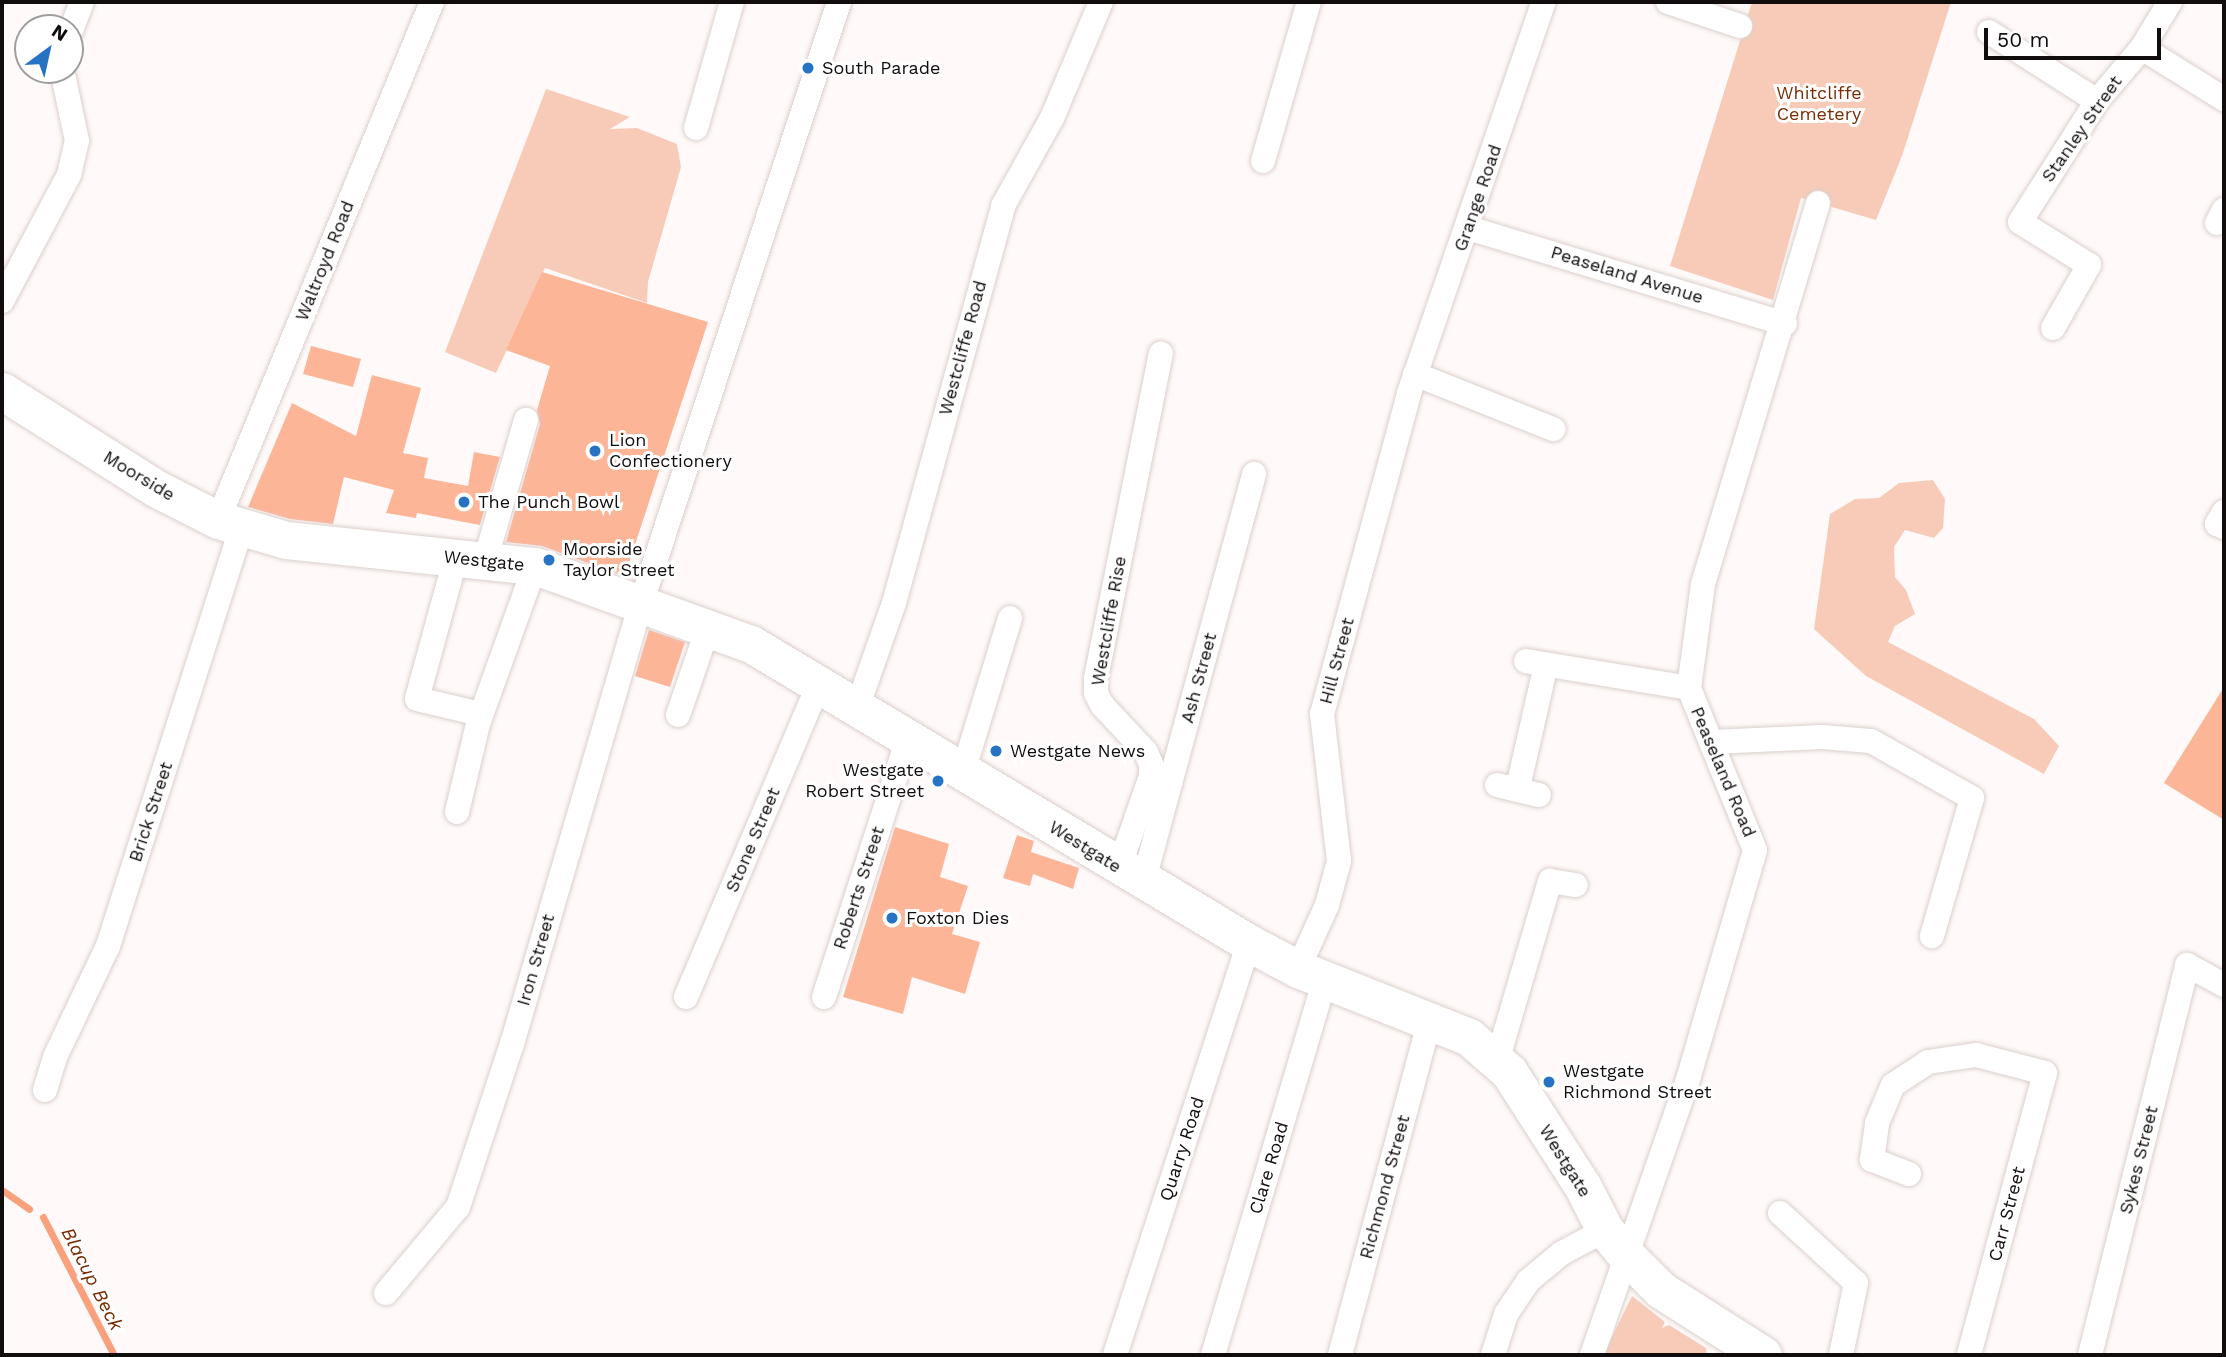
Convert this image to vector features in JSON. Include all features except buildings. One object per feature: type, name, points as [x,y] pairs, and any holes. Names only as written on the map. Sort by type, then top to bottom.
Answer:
[{"type":"main road","name":"Moorside","points":[[2,391],[157,489],[230,523],[286,540]]},
{"type":"main road","name":"Westgate","points":[[286,540],[535,566],[751,644],[819,683],[1131,876],[1249,943],[1311,975],[1430,1019],[1469,1037],[1509,1072],[1583,1186],[1616,1243],[1661,1290],[1763,1355]]},
{"type":"street","name":"Waltroyd Road","points":[[230,523],[432,2]]},
{"type":"street","points":[[696,128],[732,2]]},
{"type":"street","points":[[641,604],[839,2]]},
{"type":"street","name":"Westcliffe Road","points":[[857,708],[894,603],[1003,205],[1052,118],[1101,2]]},
{"type":"street","points":[[1263,161],[1309,2]]},
{"type":"street","name":"Grange Road","points":[[1412,383],[1468,228],[1544,2]]},
{"type":"street","points":[[1668,2],[1740,26]]},
{"type":"street","name":"Stanley Street","points":[[2053,328],[2089,265],[2020,222],[2097,102],[2141,48],[2170,2]]},
{"type":"street","points":[[1989,32],[2097,102]]},
{"type":"street","points":[[2141,48],[2224,99]]},
{"type":"street","points":[[2,302],[69,175],[77,141],[65,84]]},
{"type":"street","name":"Peaseland Road","points":[[1592,1355],[1616,1243],[1689,1076],[1755,850],[1713,742],[1699,721],[1689,688],[1703,584],[1785,324],[1818,203]]},
{"type":"street","name":"Peaseland Avenue","points":[[1468,228],[1785,324]]},
{"type":"street","name":"Westcliffe Rise","points":[[1131,876],[1151,776],[1151,764],[1146,751],[1102,705],[1096,693],[1096,678],[1161,352]]},
{"type":"street","points":[[1412,383],[1553,429]]},
{"type":"street","name":"Hill Street","points":[[1311,975],[1339,861],[1322,714],[1412,383]]},
{"type":"street","points":[[481,714],[417,699],[526,420]]},
{"type":"street","name":"Ash Street","points":[[1131,876],[1254,474]]},
{"type":"street","points":[[2224,512],[2217,523],[2224,527]]},
{"type":"street","name":"Brick Street","points":[[45,1090],[55,1056],[108,946],[230,523]]},
{"type":"street","points":[[457,813],[481,714],[535,566]]},
{"type":"street","name":"Iron Street","points":[[386,1293],[458,1207],[512,1044],[641,604]]},
{"type":"street","points":[[963,772],[1010,618]]},
{"type":"street","points":[[678,715],[708,628]]},
{"type":"street","points":[[1518,789],[1536,663],[1689,688]]},
{"type":"street","name":"Stone Street","points":[[686,997],[819,683]]},
{"type":"street","points":[[1713,742],[1822,737],[1871,741],[1972,798],[1932,936]]},
{"type":"street","name":"Roberts Street","points":[[824,997],[908,738]]},
{"type":"street","points":[[1497,1061],[1550,881],[1576,885]]},
{"type":"street","name":"Quarry Road","points":[[1115,1355],[1249,943]]},
{"type":"street","name":"Sykes Street","points":[[2090,1355],[2188,965],[2224,985]]},
{"type":"street","name":"Clare Road","points":[[1213,1355],[1311,975]]},
{"type":"street","name":"Richmond Street","points":[[1340,1355],[1430,1019]]},
{"type":"street","name":"Carr Street","points":[[1909,1174],[1872,1160],[1877,1123],[1893,1085],[1928,1062],[1976,1055],[2045,1073],[1969,1355]]},
{"type":"street","points":[[1780,1213],[1856,1283],[1841,1355]]},
{"type":"street","points":[[1493,1355],[1506,1314],[1528,1280],[1562,1253],[1616,1243]]},
{"type":"green space","name":"Whitcliffe Cemetery","points":[[1752,2],[1951,2],[1902,156],[1876,220],[1801,198],[1773,300],[1670,266]]},
{"type":"green space","points":[[546,89],[630,117],[610,129],[637,128],[677,144],[681,167],[648,282],[647,303],[545,268],[496,373],[445,352]]},
{"type":"green space","points":[[1933,480],[1945,499],[1943,528],[1934,538],[1905,530],[1894,547],[1895,577],[1906,590],[1915,614],[1895,626],[1888,642],[2034,719],[2059,746],[2044,774],[1866,676],[1814,629],[1830,514],[1855,499],[1879,498],[1899,483]]},
{"type":"green space","points":[[1632,1296],[1665,1322],[1662,1328],[1669,1325],[1706,1348],[1707,1355],[1603,1355]]},
{"type":"waterway","name":"Blacup Beck","points":[[2,1190],[29,1209]]},
{"type":"waterway","name":"Blacup Beck","points":[[43,1217],[114,1355]]},
{"type":"place","name":"South Parade","points":[[808,68]]},
{"type":"place","name":"Lion Confectionery","points":[[595,451]]},
{"type":"place","name":"The Punch Bowl","points":[[464,502]]},
{"type":"place","name":"Moorside Taylor Street","points":[[549,560]]},
{"type":"place","name":"Westgate News","points":[[996,751]]},
{"type":"place","name":"Westgate Robert Street","points":[[938,781]]},
{"type":"place","name":"Foxton Dies","points":[[892,918]]},
{"type":"place","name":"Westgate Richmond Street","points":[[1549,1082]]}]
